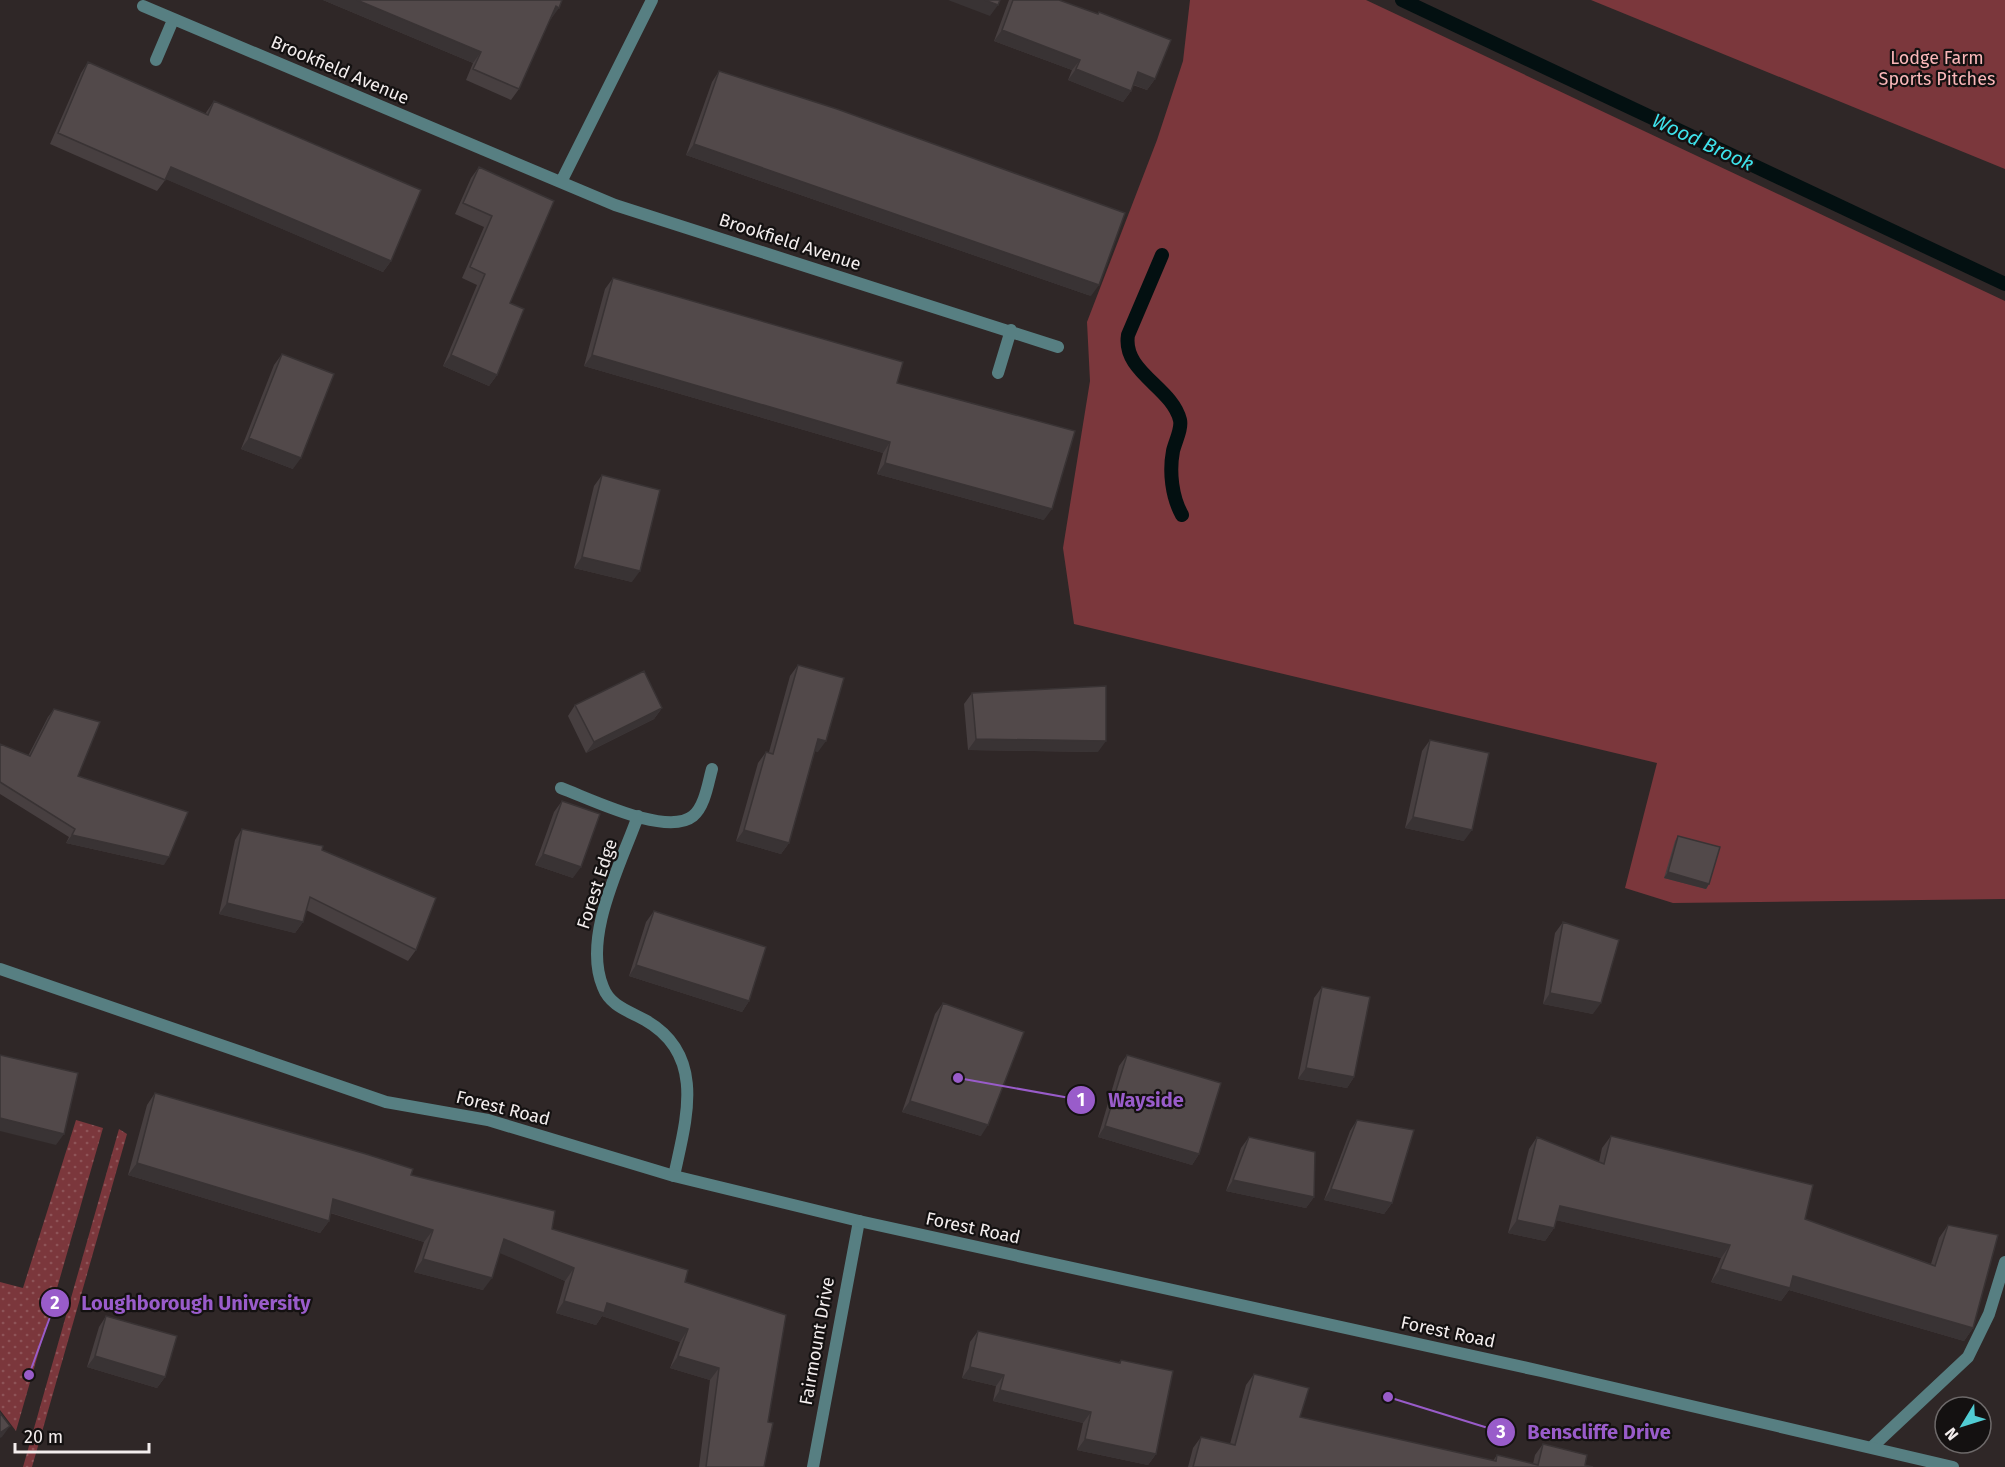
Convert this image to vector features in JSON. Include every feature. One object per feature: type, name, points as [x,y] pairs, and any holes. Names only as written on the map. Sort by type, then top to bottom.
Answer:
[{"type":"street","points":[[561,182],[652,0]]},
{"type":"street","name":"Brookfield Avenue","points":[[143,6],[615,205],[1011,330],[1058,347]]},
{"type":"street","points":[[156,60],[173,20]]},
{"type":"street","points":[[998,373],[1011,330]]},
{"type":"street","points":[[561,788],[638,816],[672,824],[685,821],[695,814],[702,801],[712,769]]},
{"type":"street","name":"Forest Edge","points":[[638,816],[598,930],[596,954],[603,988],[620,1008],[645,1020],[666,1035],[688,1079],[689,1108],[674,1176]]},
{"type":"street","name":"Forest Road","points":[[0,969],[386,1102],[488,1120],[674,1176],[859,1221],[1529,1368],[1953,1467]]},
{"type":"street","name":"Fairmount Drive","points":[[813,1467],[859,1221]]},
{"type":"street","points":[[1872,1447],[1968,1357],[1989,1314],[2005,1262]]},
{"type":"green space","points":[[1190,0],[1366,0],[2005,301],[2005,899],[1673,903],[1625,888],[1657,763],[1074,624],[1063,548],[1090,381],[1087,322],[1157,140],[1183,61]]},
{"type":"green space","name":"Lodge Farm Sports Pitches","points":[[1591,0],[2005,0],[2005,169]]},
{"type":"green space","points":[[76,1120],[103,1128],[16,1431],[0,1410],[0,1282],[23,1288]]},
{"type":"green space","points":[[119,1129],[127,1134],[32,1467],[23,1467]]},
{"type":"building","points":[[357,0],[562,0],[559,8],[556,6],[519,89],[473,69],[481,52]]},
{"type":"building","points":[[985,0],[1000,0],[998,5]]},
{"type":"building","points":[[1013,0],[1059,0],[1098,14],[1099,12],[1171,40],[1155,79],[1138,72],[1131,91],[1076,69],[1080,60],[1002,30]]},
{"type":"building","points":[[88,62],[208,115],[214,101],[421,190],[391,261],[171,167],[165,180],[58,133]]},
{"type":"building","points":[[719,71],[837,109],[1125,213],[1099,285],[694,144]]},
{"type":"building","points":[[479,167],[554,201],[510,303],[524,309],[497,375],[451,355],[485,274],[470,267],[492,216],[463,203]]},
{"type":"building","points":[[613,278],[903,362],[897,383],[1075,431],[1052,509],[885,463],[890,442],[592,355]]},
{"type":"building","points":[[282,354],[334,374],[301,458],[249,438]]},
{"type":"building","points":[[602,475],[660,490],[640,571],[582,557]]},
{"type":"building","points":[[798,665],[844,678],[826,741],[818,739],[789,843],[744,830],[766,752],[773,754]]},
{"type":"building","points":[[644,671],[662,708],[594,742],[575,705]]},
{"type":"building","points":[[1106,686],[1106,741],[976,739],[972,693]]},
{"type":"building","points":[[54,709],[100,722],[78,776],[188,812],[169,857],[72,835],[75,829],[0,782],[0,744],[30,756]]},
{"type":"building","points":[[1430,740],[1489,753],[1472,830],[1413,817]]},
{"type":"building","points":[[562,801],[600,814],[581,867],[543,854]]},
{"type":"building","points":[[242,829],[323,846],[322,850],[436,898],[416,950],[310,897],[303,922],[227,903]]},
{"type":"building","points":[[1678,836],[1720,847],[1709,884],[1668,872]]},
{"type":"building","points":[[654,911],[766,947],[749,1001],[636,965]]},
{"type":"building","points":[[1563,922],[1619,940],[1601,1003],[1550,993]]},
{"type":"building","points":[[1322,987],[1370,997],[1354,1077],[1306,1068]]},
{"type":"building","points":[[943,1003],[1024,1032],[988,1125],[910,1101]]},
{"type":"building","points":[[0,1055],[78,1073],[64,1134],[0,1118]]},
{"type":"building","points":[[1127,1055],[1221,1083],[1199,1154],[1105,1126]]},
{"type":"building","points":[[155,1093],[413,1169],[411,1175],[555,1211],[552,1229],[688,1270],[685,1282],[786,1315],[768,1422],[773,1423],[764,1467],[706,1467],[719,1368],[678,1356],[688,1329],[607,1303],[604,1313],[564,1301],[574,1268],[504,1239],[492,1278],[423,1259],[433,1230],[333,1199],[329,1221],[137,1163]]},
{"type":"building","points":[[1357,1120],[1414,1130],[1392,1203],[1331,1189]]},
{"type":"building","points":[[1611,1136],[1813,1185],[1805,1219],[1935,1266],[1948,1225],[1998,1235],[1973,1328],[1793,1276],[1790,1288],[1720,1269],[1730,1245],[1560,1206],[1554,1228],[1517,1220],[1537,1137],[1604,1164]]},
{"type":"building","points":[[1249,1137],[1315,1152],[1314,1197],[1233,1180]]},
{"type":"building","points":[[106,1316],[177,1336],[165,1377],[95,1356]]},
{"type":"building","points":[[978,1331],[1120,1363],[1121,1360],[1173,1371],[1156,1454],[1085,1439],[1091,1412],[1000,1390],[1004,1375],[970,1367]]},
{"type":"building","points":[[1254,1374],[1309,1388],[1300,1417],[1496,1461],[1497,1455],[1538,1465],[1543,1444],[1587,1455],[1585,1465],[1593,1467],[1193,1467],[1201,1437],[1235,1445]]},
{"type":"building","points":[[0,1413],[10,1426],[0,1433]]},
{"type":"waterway","name":"Wood Brook","points":[[1402,0],[2005,284]]},
{"type":"waterway","points":[[1162,255],[1128,335],[1128,348],[1132,359],[1168,398],[1180,420],[1173,451],[1171,476],[1182,515]]},
{"type":"place","name":"Wayside","points":[[958,1078]]},
{"type":"place","name":"Loughborough University","points":[[29,1375]]},
{"type":"place","name":"Benscliffe Drive","points":[[1388,1397]]}]
